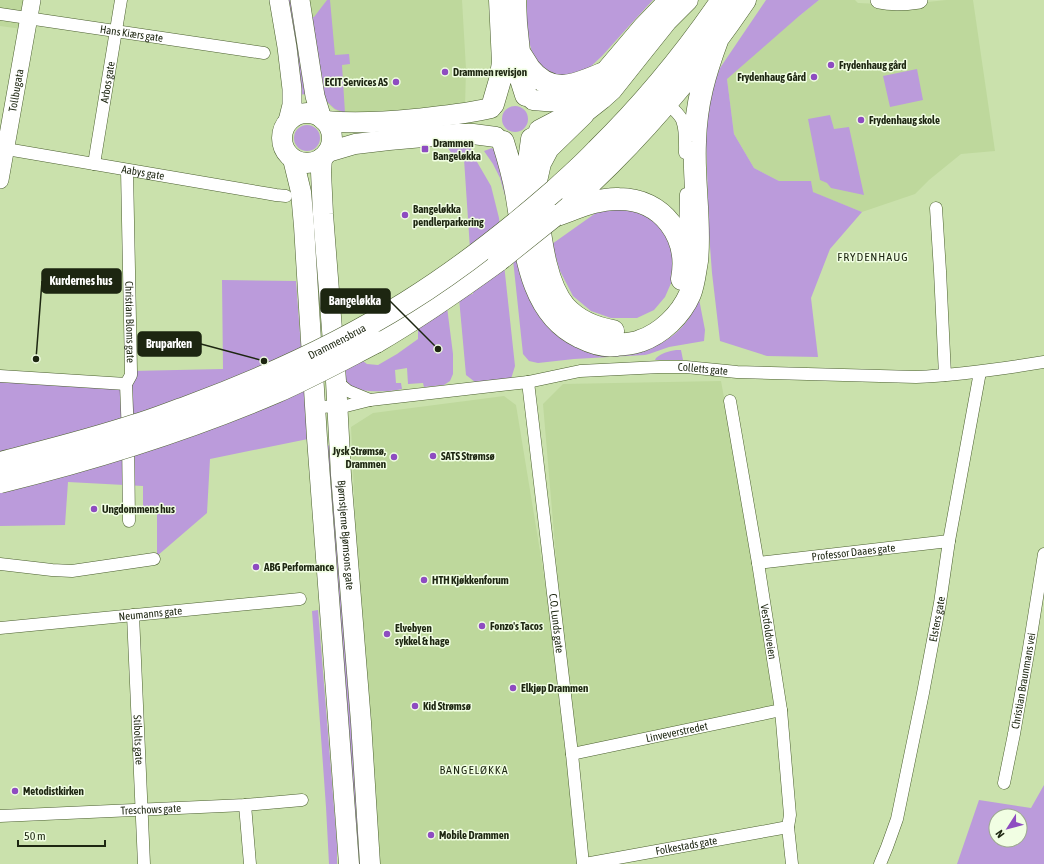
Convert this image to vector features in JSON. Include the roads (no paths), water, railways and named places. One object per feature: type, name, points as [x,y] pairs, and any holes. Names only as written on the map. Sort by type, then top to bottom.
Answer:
[{"type":"highway","points":[[500,0],[503,63],[489,120],[492,132],[499,140],[507,154],[515,190],[526,256],[536,289],[548,310],[565,328],[586,340],[613,346],[639,342],[660,331],[677,315],[690,294],[695,275],[698,246],[695,157],[697,109],[707,69],[718,38],[745,0]]},
{"type":"highway","points":[[515,0],[520,73],[530,97],[538,105],[542,117],[541,124],[530,153],[529,168],[534,188],[544,250],[549,273],[555,290],[565,306],[573,314],[592,326],[614,331],[634,329],[645,325],[662,315],[676,297],[680,289],[684,272],[681,244],[676,232],[662,214],[651,206],[630,199],[609,199],[562,211]]},
{"type":"highway","points":[[324,120],[354,123],[458,115],[471,113],[492,106],[498,99],[512,93],[519,93],[547,102],[565,102],[580,97],[587,93],[643,27],[669,0]]},
{"type":"highway","points":[[534,188],[540,163],[548,148],[582,114],[607,95],[667,22],[688,0]]},
{"type":"highway","name":"Drammensbrua","points":[[0,463],[118,431],[196,404],[269,375],[347,336],[392,311],[466,262],[504,233],[555,190],[597,151],[622,125],[673,66],[716,5]]},
{"type":"highway","name":"Drammensbrua","points":[[0,482],[90,458],[205,421],[277,392],[306,378],[376,342],[424,313],[499,260],[562,211],[610,164],[666,103],[718,38]]},
{"type":"highway","points":[[519,52],[536,75],[542,80],[555,86],[574,85],[604,73]]},
{"type":"highway","points":[[325,155],[331,146],[332,139],[329,126],[324,120],[317,116],[305,113],[293,117],[288,121],[282,137],[283,146],[287,154],[299,162],[311,163],[325,155],[355,144],[388,140],[472,134],[514,145],[527,143],[560,119],[582,114]]},
{"type":"highway","name":"Bjørnstjerne Bjørnsons gate","points":[[325,155],[321,172],[323,214],[370,864]]},
{"type":"highway","name":"Bjørnstjerne Bjørnsons gate","points":[[293,159],[301,192],[308,278],[349,864]]},
{"type":"main road","name":"Tollbugata","points":[[0,180],[3,149],[32,0]]},
{"type":"main road","points":[[279,0],[292,89],[292,105],[288,121]]},
{"type":"main road","points":[[300,0],[315,96],[324,120]]},
{"type":"main road","points":[[879,0],[887,2],[920,0]]},
{"type":"street","name":"Arbos gate","points":[[94,164],[121,0]]},
{"type":"street","name":"Hans Kiærs gate","points":[[0,14],[264,54]]},
{"type":"street","points":[[666,103],[679,116],[684,127],[686,243],[683,253]]},
{"type":"street","name":"Aabys gate","points":[[3,149],[286,196]]},
{"type":"street","name":"Christian Bloms gate","points":[[127,170],[131,371],[131,375],[126,384],[129,521]]},
{"type":"street","points":[[936,208],[945,375]]},
{"type":"street","name":"Colletts gate","points":[[316,407],[346,406],[370,400],[528,382],[580,371],[686,367],[737,372],[916,377],[980,372],[1041,363]]},
{"type":"street","name":"Elsters gate","points":[[880,864],[897,818],[923,693],[980,372]]},
{"type":"street","points":[[0,376],[126,384]]},
{"type":"street","name":"Colletts gate","points":[[336,381],[348,391],[370,400]]},
{"type":"street","name":"C.O. Lunds gate","points":[[528,382],[584,864]]},
{"type":"street","name":"Vestfoldveien","points":[[730,401],[758,562],[781,710],[790,815],[788,827],[792,864]]},
{"type":"street","name":"Professor Daaes gate","points":[[758,562],[949,541]]},
{"type":"street","name":"Christian Braunmans vei","points":[[1004,782],[1014,734],[1044,554]]},
{"type":"street","points":[[0,564],[72,571],[96,566],[154,559]]},
{"type":"street","name":"Neumanns gate","points":[[0,628],[300,599]]},
{"type":"street","name":"Stibolts gate","points":[[133,615],[144,864]]},
{"type":"street","name":"Linveverstredet","points":[[572,754],[781,710]]},
{"type":"street","name":"Treschows gate","points":[[0,816],[245,805],[302,800]]},
{"type":"street","points":[[245,805],[250,864]]},
{"type":"street","name":"Folkestads gate","points":[[584,864],[788,827]]},
{"type":"place","name":"Frydenhaug gård","points":[[831,65]]},
{"type":"place","name":"Drammen revisjon","points":[[445,72]]},
{"type":"place","name":"Frydenhaug Gård","points":[[814,77]]},
{"type":"place","name":"ECIT Services AS","points":[[396,82]]},
{"type":"place","name":"Frydenhaug skole","points":[[861,120]]},
{"type":"place","name":"Drammen Bangeløkka","points":[[425,149]]},
{"type":"place","name":"Bangeløkka pendlerparkering","points":[[405,215]]},
{"type":"place","name":"Bangeløkka","points":[[438,349]]},
{"type":"place","name":"Kurdernes hus","points":[[36,359]]},
{"type":"place","name":"Bruparken","points":[[264,361]]},
{"type":"place","name":"SATS Strømsø","points":[[433,456]]},
{"type":"place","name":"Jysk Strømsø, Drammen","points":[[394,457]]},
{"type":"place","name":"Ungdommens hus","points":[[94,509]]},
{"type":"place","name":"ABG Performance","points":[[256,567]]},
{"type":"place","name":"HTH Kjøkkenforum","points":[[424,580]]},
{"type":"place","name":"Fonzo's Tacos","points":[[482,626]]},
{"type":"place","name":"Elvebyen sykkel & hage","points":[[387,634]]},
{"type":"place","name":"Elkjøp Drammen","points":[[513,688]]},
{"type":"place","name":"Kid Strømsø","points":[[415,706]]},
{"type":"place","name":"Metodistkirken","points":[[15,791]]},
{"type":"place","name":"Mobile Drammen","points":[[431,835]]},
{"type":"district","name":"FRYDENHAUG","points":[[873,257]]},
{"type":"district","name":"BANGELØKKA","points":[[474,770]]}]
